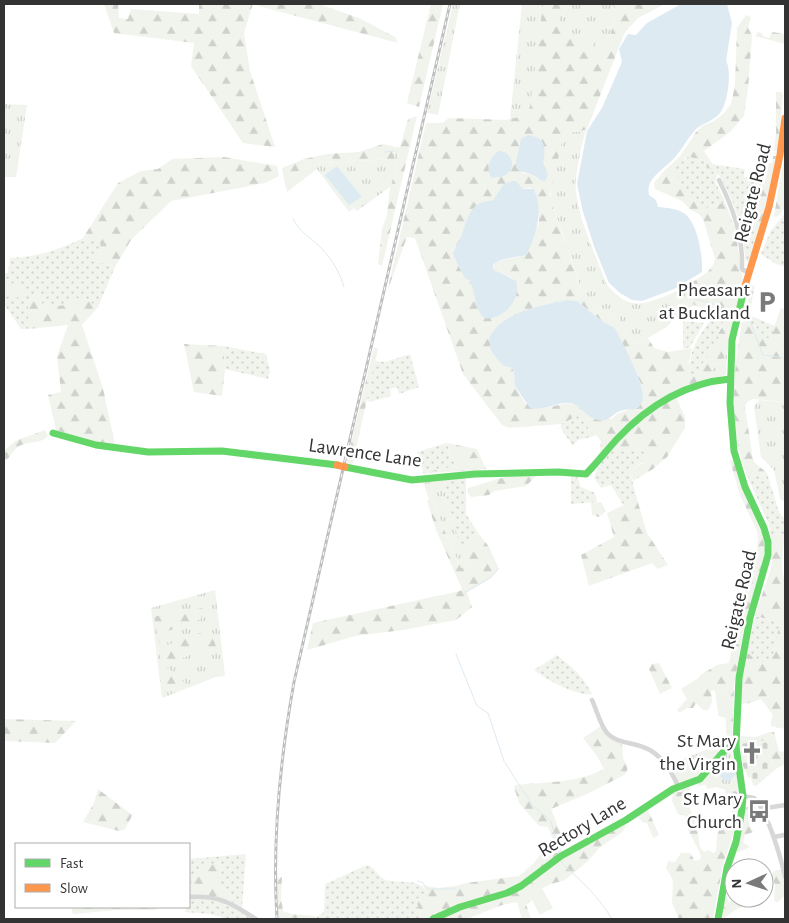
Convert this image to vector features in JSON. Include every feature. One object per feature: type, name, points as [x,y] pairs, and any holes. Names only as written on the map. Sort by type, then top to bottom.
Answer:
[{"type":"street","name":"Reigate Road","points":[[718,919],[727,868],[736,842],[743,796],[736,746],[739,678],[750,618],[768,555],[768,542],[764,528],[745,488],[734,450],[730,411],[732,340],[749,272],[770,207],[785,118]]},
{"type":"street","points":[[718,180],[732,209],[739,232],[742,268],[749,272]]},
{"type":"street","name":"Lawrence Lane","points":[[53,433],[96,445],[148,452],[230,451],[337,465],[412,480],[474,474],[558,472],[586,474],[635,421],[675,394],[697,384],[730,379]]},
{"type":"street","points":[[592,700],[603,727],[608,734],[620,741],[648,749],[668,766],[678,786]]},
{"type":"street","name":"Rectory Lane","points":[[433,919],[460,907],[507,893],[521,886],[561,856],[626,820],[678,786],[700,779],[724,751],[732,746],[736,746]]},
{"type":"street","points":[[743,796],[754,798],[761,809],[780,852],[785,877]]},
{"type":"street","points":[[761,809],[785,805]]},
{"type":"street","points":[[774,838],[784,835]]},
{"type":"street","points":[[190,896],[220,898],[256,919]]},
{"type":"green space","points":[[104,4],[118,4],[119,18],[128,19],[131,9],[199,14],[199,4],[253,4],[244,33],[250,71],[275,147],[243,143],[191,66],[194,43],[114,33]]},
{"type":"green space","points":[[260,4],[319,4],[359,18],[395,37],[398,43],[258,6]]},
{"type":"green space","points":[[431,4],[443,4],[419,107],[407,103]]},
{"type":"green space","points":[[453,4],[460,4],[438,115],[427,113]]},
{"type":"green space","points":[[522,4],[612,4],[616,15],[605,46],[589,57],[537,113],[510,119]]},
{"type":"green space","points":[[543,4],[570,4],[563,8],[559,21],[564,38],[576,39],[586,34],[594,40],[596,52],[608,40],[611,31],[616,15],[616,10],[612,4],[665,4],[638,18],[625,32],[587,129],[578,132],[566,131],[564,133],[550,194],[582,291],[589,301],[606,313],[618,317],[632,344],[648,338],[654,348],[668,352],[692,348],[689,361],[692,378],[722,327],[717,313],[694,305],[686,286],[708,271],[714,264],[715,259],[703,219],[699,214],[691,210],[682,201],[655,189],[654,183],[680,156],[696,132],[702,126],[714,121],[724,113],[731,104],[735,85],[737,28],[746,15],[751,17],[748,28],[752,35],[744,116],[730,132],[704,151],[719,174],[717,175],[705,165],[704,160],[684,158],[706,208],[725,202],[735,229],[743,280],[727,354],[711,371],[712,379],[674,393],[685,417],[685,428],[667,457],[653,469],[633,481],[630,472],[644,462],[641,448],[628,452],[616,449],[600,459],[597,457],[600,452],[601,441],[596,435],[591,437],[588,427],[570,420],[561,424],[509,428],[502,425],[463,374],[415,238],[407,237],[387,292],[426,123],[442,123],[449,118],[506,120],[527,115],[530,106]],"holes":[[[534,136],[542,142],[543,168],[547,172],[539,180],[532,174],[522,173],[516,160],[520,142]],[[512,181],[523,189],[531,188],[536,192],[539,222],[527,253],[494,264],[493,269],[512,278],[495,317],[484,318],[478,308],[472,284],[463,275],[453,251],[487,201],[495,198]],[[567,300],[577,301],[603,322],[614,327],[641,384],[643,395],[639,407],[621,412],[612,419],[589,415],[580,406],[568,403],[544,408],[525,403],[515,386],[512,368],[504,366],[494,354],[489,338],[505,322],[534,308]]]},
{"type":"green space","points":[[758,32],[769,38],[772,32],[785,34],[785,44],[755,36]]},
{"type":"green space","points":[[776,92],[781,92],[783,95],[778,151],[774,151],[776,132]]},
{"type":"green space","points":[[4,104],[27,105],[16,177],[4,177]]},
{"type":"green space","points":[[417,116],[382,266],[378,264],[390,187],[395,175],[408,119]]},
{"type":"green space","points":[[587,129],[579,160],[576,192],[585,229],[608,286],[623,300],[642,303],[658,299],[686,286],[694,305],[676,316],[668,326],[648,338],[632,344],[618,317],[597,308],[582,291],[551,200],[551,185],[564,133],[566,131],[578,132]]},
{"type":"green space","points":[[383,144],[395,147],[394,159],[321,163],[296,172],[284,179],[282,168],[304,159],[327,154],[359,152]]},
{"type":"green space","points":[[395,147],[400,147],[395,175],[390,187],[357,211],[354,208],[349,212],[317,169],[287,192],[284,179],[296,172],[321,163],[394,159]]},
{"type":"green space","points":[[785,152],[785,208],[777,217],[774,216]]},
{"type":"green space","points":[[773,156],[777,156],[760,230],[757,230],[755,216],[759,203],[754,194],[765,181],[769,163],[772,163]]},
{"type":"green space","points":[[224,157],[277,166],[279,176],[265,183],[171,201],[131,240],[115,267],[93,260],[87,240],[83,238],[118,183],[141,171],[158,169],[172,159]]},
{"type":"green space","points":[[688,157],[704,160],[705,165],[717,175],[715,181],[725,202],[706,208],[686,190],[679,179],[675,167]]},
{"type":"green space","points":[[712,164],[745,169],[744,177],[765,181],[754,194],[760,203],[755,213],[755,223],[757,230],[760,230],[749,261],[746,262],[745,259],[742,233],[731,198]]},
{"type":"green space","points":[[785,213],[785,267],[776,264],[761,254],[770,232]]},
{"type":"green space","points":[[83,238],[87,240],[92,239],[101,244],[93,260],[115,267],[98,307],[84,298],[68,298],[68,305],[55,306],[49,303],[44,309],[40,309],[44,296],[37,293],[28,302],[28,329],[21,329],[4,304],[4,273],[8,273],[10,258],[48,252]]},
{"type":"green space","points":[[4,282],[25,285],[23,298],[4,296]]},
{"type":"green space","points":[[755,285],[749,315],[775,326],[771,338],[767,338],[754,325],[744,320],[751,287]]},
{"type":"green space","points":[[37,293],[44,296],[40,309],[49,303],[68,304],[67,298],[84,298],[98,307],[82,325],[103,388],[115,445],[102,444],[56,430],[48,395],[61,392],[57,356],[68,325],[28,329],[28,302]]},
{"type":"green space","points":[[781,308],[785,309],[785,402],[753,399],[746,404],[753,460],[767,473],[748,478],[741,460],[734,421],[734,381],[742,322],[748,321],[770,338]]},
{"type":"green space","points":[[720,311],[725,316],[718,335],[719,341],[691,379],[692,351],[716,312]]},
{"type":"green space","points":[[683,321],[704,323],[690,347],[683,349]]},
{"type":"green space","points":[[184,344],[223,346],[225,369],[222,396],[194,392]]},
{"type":"green space","points":[[223,346],[266,354],[270,371],[268,379],[225,369]]},
{"type":"green space","points":[[374,347],[378,349],[353,463],[351,465],[346,464]]},
{"type":"green space","points":[[410,354],[419,387],[399,394],[397,387],[390,389],[391,396],[370,402],[367,400],[375,361],[385,362]]},
{"type":"green space","points":[[727,354],[726,375],[712,379],[711,371]]},
{"type":"green space","points":[[759,400],[785,402],[784,501],[780,499],[774,470],[761,457],[754,407]]},
{"type":"green space","points":[[576,414],[588,427],[591,437],[578,440],[573,446],[561,429],[561,424],[570,420]]},
{"type":"green space","points":[[45,430],[48,436],[45,439],[22,445],[4,462],[4,451],[15,441]]},
{"type":"green space","points":[[447,443],[477,449],[486,469],[432,473],[430,471],[456,466],[456,462],[451,460]]},
{"type":"green space","points":[[447,443],[451,460],[456,462],[456,466],[431,471],[432,473],[424,475],[417,452]]},
{"type":"green space","points":[[641,448],[646,455],[646,459],[630,472],[637,499],[624,506],[611,485],[601,488],[594,478],[603,457],[616,449],[628,452]]},
{"type":"green space","points":[[478,458],[479,470],[456,471],[456,459]]},
{"type":"green space","points":[[733,460],[744,493],[761,531],[764,543],[764,559],[743,632],[734,686],[732,744],[722,749],[719,745],[726,740],[726,718],[718,716],[718,713],[728,711],[726,689],[711,691],[712,702],[708,710],[703,710],[696,703],[693,708],[687,708],[680,713],[677,710],[687,699],[706,688],[699,676],[717,665],[729,663],[744,594],[757,552],[757,531],[740,495],[730,461]]},
{"type":"green space","points":[[767,473],[779,512],[785,519],[784,534],[771,535],[769,524],[748,478]]},
{"type":"green space","points":[[508,476],[536,476],[526,486],[494,491],[489,495],[471,497],[467,492],[468,488]]},
{"type":"green space","points":[[571,476],[577,476],[581,487],[595,493],[597,502],[571,504]]},
{"type":"green space","points":[[466,477],[466,514],[479,534],[467,541],[462,550],[447,502],[444,478]]},
{"type":"green space","points":[[444,478],[447,502],[467,564],[461,568],[433,499],[429,500],[423,481]]},
{"type":"green space","points":[[433,499],[461,568],[467,564],[462,550],[467,541],[479,534],[489,547],[499,569],[491,578],[467,592],[472,607],[456,620],[403,630],[355,636],[307,650],[313,623],[460,591],[462,589],[436,530],[427,500]]},
{"type":"green space","points":[[637,499],[647,533],[668,565],[658,569],[652,563],[589,586],[581,555],[614,537],[607,513]]},
{"type":"green space","points":[[601,502],[606,511],[599,517],[592,515],[591,503]]},
{"type":"green space","points":[[784,534],[782,570],[785,583],[785,729],[771,726],[773,715],[761,699],[740,704],[747,653],[780,622],[755,616],[771,568],[771,535]]},
{"type":"green space","points":[[215,590],[225,676],[216,677],[162,698],[151,608]]},
{"type":"green space","points":[[203,608],[201,619],[168,631],[164,639],[159,643],[154,617]]},
{"type":"green space","points":[[755,616],[780,622],[773,655],[768,662],[760,661],[747,653]]},
{"type":"green space","points":[[200,633],[214,639],[217,652],[199,651],[162,667],[159,648]]},
{"type":"green space","points":[[557,655],[577,672],[592,694],[570,690],[554,683],[534,670]]},
{"type":"green space","points":[[659,663],[672,688],[660,694],[649,669],[652,664]]},
{"type":"green space","points":[[168,668],[185,683],[164,693],[162,669]]},
{"type":"green space","points":[[700,677],[706,688],[687,699],[681,689]]},
{"type":"green space","points":[[726,689],[729,711],[718,713],[715,690]]},
{"type":"green space","points":[[4,719],[76,721],[55,743],[4,741]]},
{"type":"green space","points":[[601,726],[608,736],[622,744],[623,757],[627,768],[626,773],[589,793],[551,809],[562,836],[559,840],[564,857],[624,824],[626,827],[621,833],[600,847],[588,861],[565,880],[533,892],[533,900],[526,904],[531,919],[522,919],[517,902],[502,905],[467,919],[421,919],[416,900],[427,892],[422,885],[438,888],[519,876],[533,864],[553,840],[548,827],[539,826],[519,803],[514,787],[516,785],[583,777],[604,769],[583,738]]},
{"type":"green space","points":[[774,732],[779,751],[785,752],[785,764],[776,769],[761,742],[740,744],[740,736],[756,737]]},
{"type":"green space","points":[[768,740],[773,756],[771,761],[776,769],[756,786],[753,785],[743,766],[740,744]]},
{"type":"green space","points":[[708,749],[710,751],[717,749],[720,752],[699,777],[682,784],[679,783],[671,767],[677,764],[677,761]]},
{"type":"green space","points":[[730,751],[739,788],[738,792],[717,787],[707,789],[706,785],[696,786],[719,758]]},
{"type":"green space","points":[[690,786],[690,790],[685,793],[697,827],[700,847],[704,852],[708,850],[713,853],[716,851],[720,827],[732,830],[729,824],[732,815],[732,797],[725,794],[725,789],[738,792],[736,800],[738,812],[734,831],[724,858],[713,919],[679,919],[672,903],[673,880],[666,868],[669,859],[670,862],[675,862],[681,853],[690,853],[695,861],[701,859],[700,853],[689,832],[685,816],[678,814],[672,801],[673,792],[677,790],[681,792],[682,788]]},
{"type":"green space","points":[[98,789],[133,814],[125,829],[119,831],[83,822],[94,803]]},
{"type":"green space","points":[[750,805],[758,809],[757,813],[761,814],[765,823],[763,824],[754,814],[749,815],[749,825],[753,832],[745,835],[743,842],[750,847],[736,853],[744,812]]},
{"type":"green space","points":[[648,810],[659,835],[653,838],[647,823],[642,822],[638,816]]},
{"type":"green space","points":[[246,854],[242,908],[228,900],[231,896],[229,891],[216,882],[223,869],[218,862],[195,872],[190,886],[190,859]]},
{"type":"green space","points":[[218,862],[223,869],[216,882],[229,891],[231,896],[224,904],[206,899],[190,902],[190,886],[195,872]]},
{"type":"green space","points":[[367,865],[386,880],[413,882],[423,887],[427,892],[416,900],[421,919],[314,919],[324,912],[325,884]]},
{"type":"green space","points":[[782,870],[785,882],[785,895],[778,902],[774,901],[774,872]]},
{"type":"green space","points":[[282,877],[281,897],[283,911],[291,914],[316,916],[314,919],[278,919],[277,879]]},
{"type":"green space","points":[[542,888],[553,908],[540,915],[533,902],[533,892]]},
{"type":"green space","points":[[197,898],[212,900],[240,911],[253,919],[227,919],[210,914],[185,912],[187,908],[190,908],[190,900]]},
{"type":"green space","points":[[724,903],[724,908],[739,908],[724,918],[722,916]]},
{"type":"green space","points":[[71,908],[157,908],[156,910],[117,910],[73,914]]},
{"type":"shaded area","points":[[681,4],[727,4],[732,23],[726,61],[729,72],[728,87],[723,109],[715,118],[697,128],[672,161],[653,178],[649,189],[649,195],[656,200],[658,207],[679,211],[690,219],[699,241],[702,272],[674,289],[642,301],[632,300],[620,293],[609,283],[583,212],[577,184],[587,131],[602,108],[622,62],[619,49],[628,34],[636,35],[647,23]]},
{"type":"shaded area","points":[[528,135],[539,138],[544,145],[543,164],[548,175],[545,181],[531,174],[521,172],[516,167],[521,139]]},
{"type":"shaded area","points":[[499,151],[509,156],[512,167],[505,175],[492,178],[489,171],[489,163]]},
{"type":"shaded area","points":[[337,166],[362,197],[349,205],[325,175]]},
{"type":"shaded area","points":[[516,181],[523,189],[534,189],[538,205],[538,223],[526,255],[504,259],[493,265],[493,269],[516,281],[516,295],[514,301],[504,312],[498,316],[484,318],[478,310],[471,284],[465,278],[453,253],[470,213],[476,205],[493,200],[504,184]]},
{"type":"shaded area","points":[[567,300],[577,301],[603,322],[614,327],[640,381],[643,396],[640,405],[636,409],[620,411],[606,420],[600,420],[591,417],[570,403],[539,409],[530,408],[515,386],[512,368],[504,366],[491,351],[489,338],[503,322],[524,311]]},
{"type":"shaded area","points":[[728,761],[733,762],[736,774],[730,781],[725,781],[720,776],[719,771]]},
{"type":"waterway","points":[[385,152],[394,151]]},
{"type":"waterway","points":[[293,219],[301,230],[330,258],[340,275],[344,287]]},
{"type":"waterway","points":[[695,299],[716,305]]},
{"type":"waterway","points":[[721,306],[735,312]]},
{"type":"waterway","points":[[744,316],[749,318],[763,355],[785,358]]},
{"type":"waterway","points":[[464,593],[490,578],[498,569]]},
{"type":"waterway","points":[[456,654],[477,706],[488,713],[504,761],[532,805],[551,821],[559,853]]},
{"type":"waterway","points":[[561,860],[595,896],[612,919]]},
{"type":"waterway","points":[[418,881],[423,883],[428,889],[456,889]]},
{"type":"railway","points":[[277,919],[276,830],[278,800],[294,682],[450,4]]},
{"type":"traffic: fast","points":[[718,919],[727,868],[736,842],[742,809],[743,796],[736,746],[739,678],[750,618],[768,555],[768,542],[764,528],[745,487],[734,451],[730,403],[732,340],[745,286]]},
{"type":"traffic: fast","points":[[345,467],[412,480],[475,474],[558,472],[586,474],[629,427],[654,407],[668,398],[697,385],[730,379]]},
{"type":"traffic: fast","points":[[53,433],[96,445],[148,452],[222,451],[337,465]]},
{"type":"traffic: fast","points":[[433,919],[460,907],[507,893],[521,886],[561,856],[626,820],[673,789],[700,779],[724,751],[732,746],[736,746]]},
{"type":"traffic: slow","points":[[745,286],[769,207],[780,155],[785,118]]},
{"type":"traffic: slow","points":[[337,465],[345,467]]},
{"type":"place","name":"Pheasant at Buckland","points":[[767,302]]},
{"type":"place","name":"St Mary the Virgin","points":[[752,753]]},
{"type":"place","name":"St Mary Church","points":[[759,811]]}]
